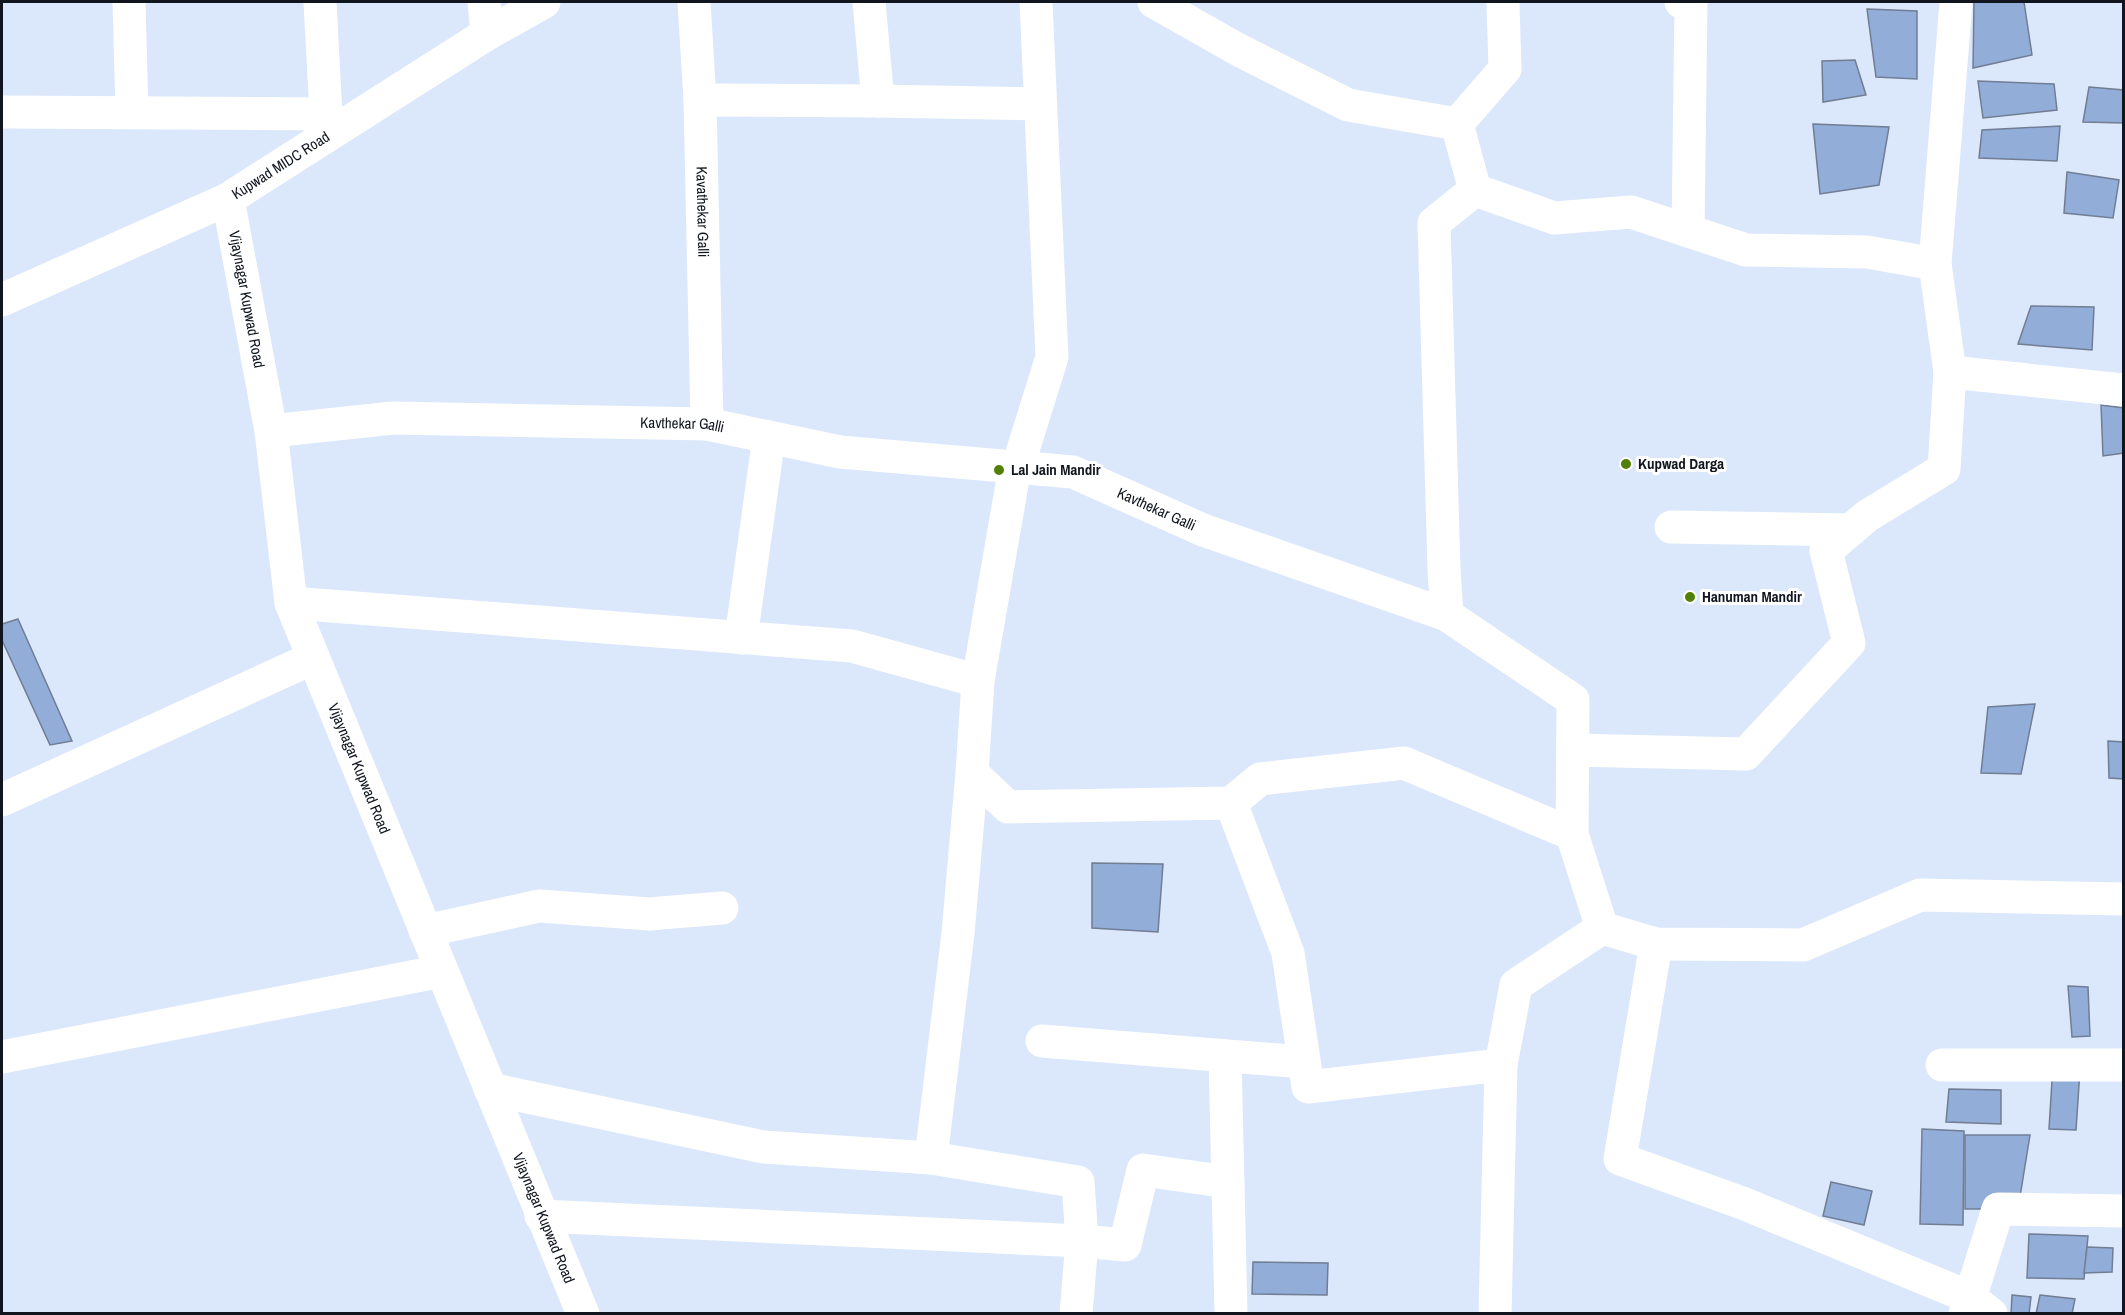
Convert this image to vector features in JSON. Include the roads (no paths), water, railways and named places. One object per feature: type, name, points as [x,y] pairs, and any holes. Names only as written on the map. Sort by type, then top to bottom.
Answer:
[{"type":"street","points":[[129,2],[132,112]]},
{"type":"street","points":[[2,112],[132,112],[326,125],[320,2]]},
{"type":"street","points":[[484,2],[487,34]]},
{"type":"street","name":"Kupwad MIDC Road","points":[[2,300],[228,199],[326,125],[544,2]]},
{"type":"street","name":"Kavathekar Galli","points":[[694,2],[700,100],[708,424]]},
{"type":"street","points":[[869,2],[878,101]]},
{"type":"street","points":[[931,1158],[958,933],[978,681],[1015,467],[1018,466],[1052,357],[1036,2]]},
{"type":"street","points":[[1154,2],[1238,49],[1348,105],[1457,124]]},
{"type":"street","points":[[1457,124],[1505,69],[1507,2]]},
{"type":"street","points":[[1681,2],[1691,4],[1689,231]]},
{"type":"street","points":[[1602,928],[1572,834],[1573,750],[1746,754],[1849,643],[1826,551],[1867,516],[1944,469],[1950,372],[1935,264],[1956,2]]},
{"type":"street","points":[[700,100],[1040,104]]},
{"type":"street","points":[[1457,124],[1475,190]]},
{"type":"street","points":[[1475,190],[1554,218],[1632,212],[1746,250],[1867,252],[1935,264]]},
{"type":"street","points":[[1447,615],[1434,223],[1475,190]]},
{"type":"street","name":"Vijaynagar Kupwad Road","points":[[228,199],[271,431],[291,603],[582,1314]]},
{"type":"street","points":[[1950,372],[2124,390]]},
{"type":"street","name":"Kavthekar Galli","points":[[271,431],[393,417],[708,424],[840,452],[1073,472],[1203,530],[1447,615],[1573,700],[1573,750]]},
{"type":"street","points":[[741,638],[769,437]]},
{"type":"street","points":[[1671,527],[1851,530]]},
{"type":"street","points":[[291,603],[852,646],[978,681]]},
{"type":"street","points":[[2,800],[313,658]]},
{"type":"street","points":[[972,773],[1008,807],[1231,803],[1260,779],[1404,763],[1572,834]]},
{"type":"street","points":[[1231,803],[1288,953],[1308,1088],[1501,1065]]},
{"type":"street","points":[[1602,928],[1656,944],[1803,945],[1920,895],[2124,899]]},
{"type":"street","points":[[425,931],[539,906],[649,914],[722,908]]},
{"type":"street","points":[[1495,1314],[1501,1065],[1516,985],[1602,928]]},
{"type":"street","points":[[1656,944],[1620,1159],[1745,1204],[1975,1308],[1998,1209],[2124,1211]]},
{"type":"street","points":[[2,1057],[441,971]]},
{"type":"street","points":[[1042,1041],[1304,1062]]},
{"type":"street","points":[[1225,1056],[1231,1314]]},
{"type":"street","points":[[1942,1065],[2124,1065]]},
{"type":"street","points":[[490,1089],[764,1147],[931,1158],[1078,1182],[1082,1241],[1076,1314]]},
{"type":"street","points":[[541,1216],[1082,1241],[1125,1245],[1143,1170],[1228,1182]]},
{"type":"place","name":"Kupwad Darga","points":[[1626,464]]},
{"type":"place","name":"Lal Jain Mandir","points":[[999,470]]},
{"type":"place","name":"Hanuman Mandir","points":[[1690,597]]}]
